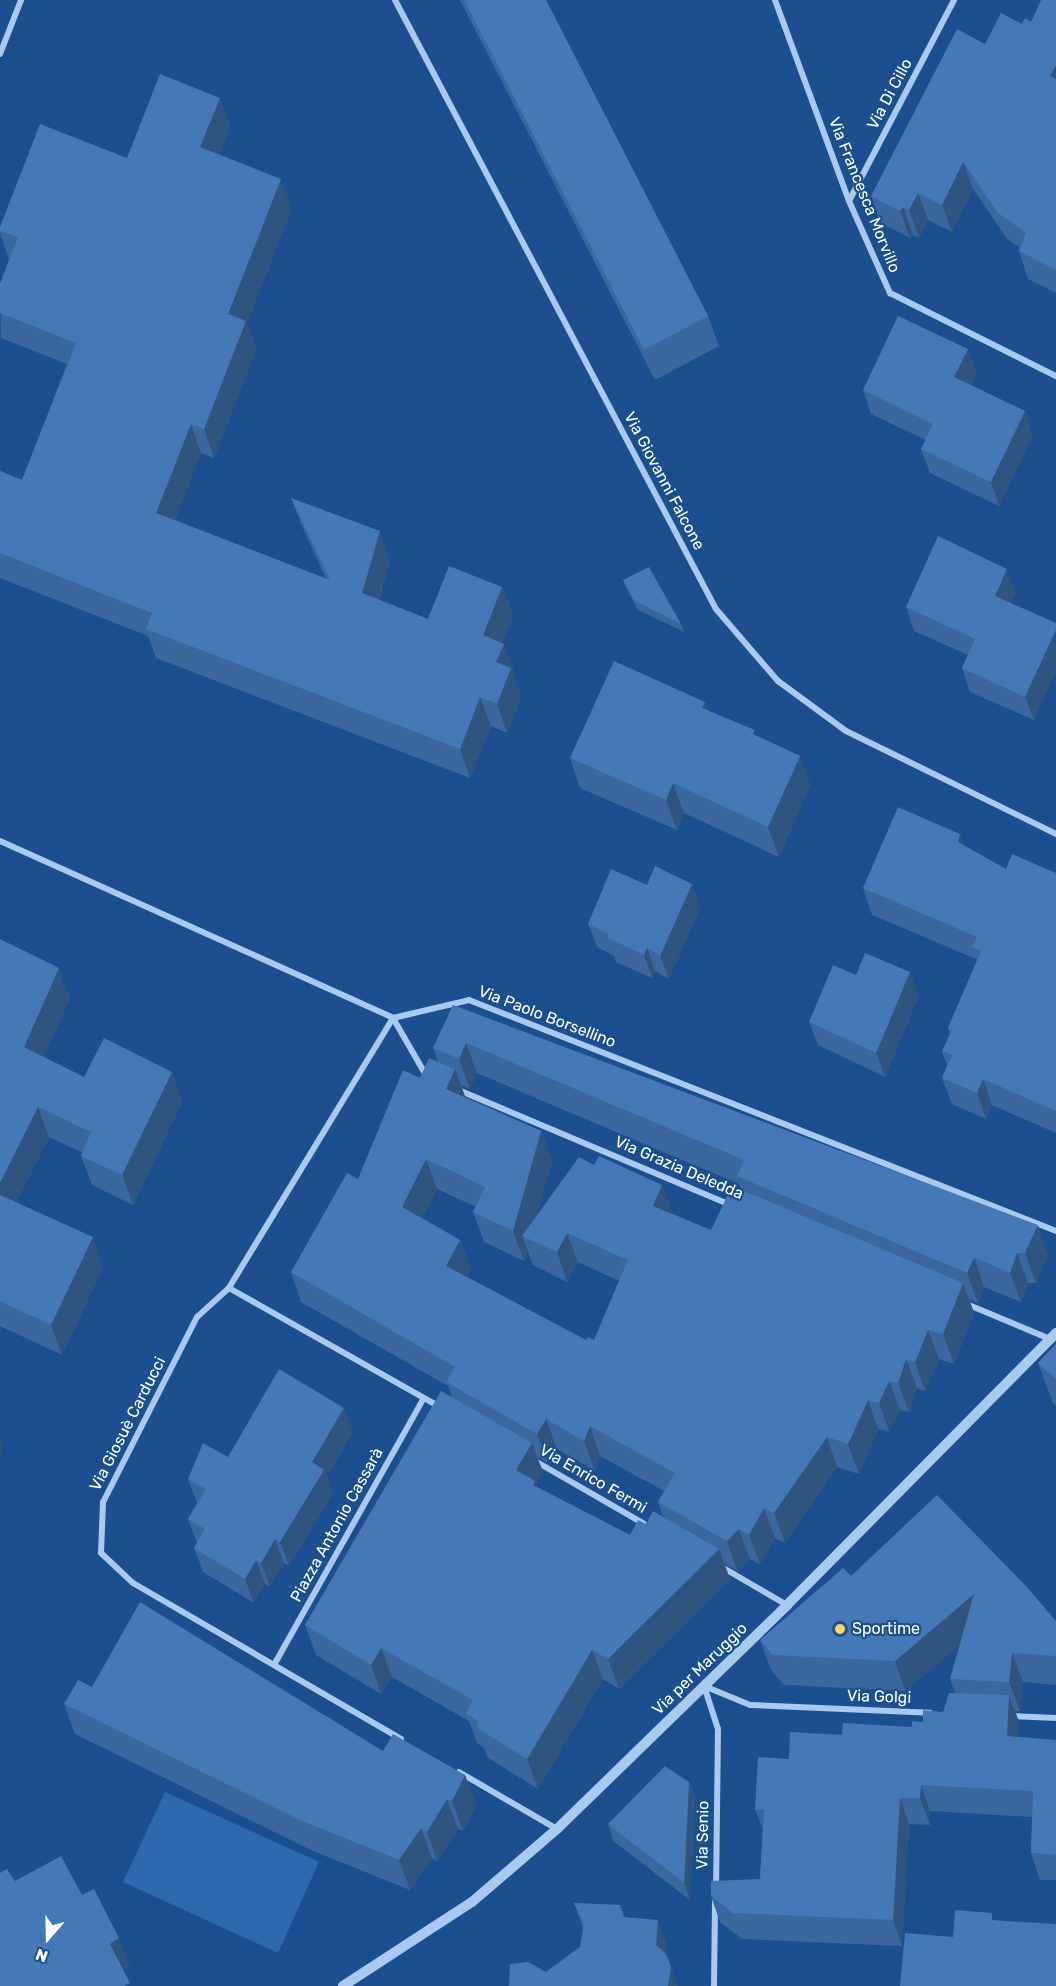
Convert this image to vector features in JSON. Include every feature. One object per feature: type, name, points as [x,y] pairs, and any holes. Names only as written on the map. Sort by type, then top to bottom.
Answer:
[{"type":"street","points":[[0,54],[21,0]]},
{"type":"street","name":"Via Giovanni Falcone","points":[[395,0],[716,609],[778,681],[846,731],[1056,834]]},
{"type":"street","name":"Via Francesca Morvillo","points":[[775,0],[849,201],[890,293],[1056,376]]},
{"type":"street","name":"Via Di Cillo","points":[[849,201],[954,0]]},
{"type":"street","points":[[0,841],[393,1018],[423,1075],[434,1079]]},
{"type":"street","name":"Via Paolo Borsellino","points":[[393,1018],[469,1000],[1056,1231]]},
{"type":"street","name":"Via Giosuè Carducci","points":[[393,1018],[229,1288],[197,1317],[103,1502],[101,1553],[133,1583],[405,1742]]},
{"type":"street","name":"Via Grazia Deledda","points":[[444,1084],[742,1209]]},
{"type":"street","points":[[229,1288],[445,1410]]},
{"type":"street","points":[[951,1297],[1053,1336]]},
{"type":"street","name":"Via per Maruggio","points":[[343,1986],[472,1902],[557,1830],[787,1605],[1053,1336]]},
{"type":"street","name":"Piazza Antonio Cassarà","points":[[274,1665],[424,1398]]},
{"type":"street","name":"Via Enrico Fermi","points":[[528,1457],[652,1528]]},
{"type":"street","points":[[715,1563],[787,1605]]},
{"type":"street","name":"Via Golgi","points":[[704,1686],[750,1705],[938,1713]]},
{"type":"street","name":"Via Senio","points":[[704,1686],[718,1729],[714,1986]]},
{"type":"street","points":[[997,1715],[1056,1718]]},
{"type":"street","points":[[446,1765],[557,1830]]},
{"type":"shaded area","points":[[165,1792],[319,1862],[278,1953],[123,1882]]},
{"type":"building","points":[[464,0],[546,0],[708,316],[644,350]]},
{"type":"building","points":[[1041,0],[1056,0],[1056,65],[1050,76],[1056,79],[1056,270],[1019,251],[1026,233],[997,212],[963,162],[942,205],[918,193],[909,210],[903,207],[900,211],[871,196],[957,29],[985,44],[1001,13],[1022,24],[1025,18],[1031,22]]},
{"type":"building","points":[[160,74],[220,98],[200,147],[281,179],[228,314],[246,321],[204,429],[191,424],[156,513],[330,580],[291,498],[380,531],[362,593],[428,619],[449,566],[502,587],[483,635],[504,644],[496,662],[511,668],[497,704],[480,697],[460,749],[146,629],[152,613],[0,553],[0,471],[22,480],[76,343],[0,313],[0,284],[18,237],[0,231],[0,227],[40,124],[127,158]]},
{"type":"building","points":[[898,316],[968,349],[954,377],[1025,411],[991,482],[921,449],[933,424],[863,390]]},
{"type":"building","points":[[938,536],[1007,569],[995,596],[1056,623],[1056,630],[1025,697],[962,668],[975,639],[906,607]]},
{"type":"building","points":[[649,567],[681,624],[635,601],[623,580]]},
{"type":"building","points":[[614,661],[705,702],[702,708],[755,730],[753,734],[800,756],[768,827],[673,783],[666,800],[570,758]]},
{"type":"building","points":[[898,807],[960,834],[958,842],[1006,869],[1012,854],[1056,873],[1056,1111],[983,1079],[977,1093],[942,1078],[952,1055],[942,1051],[952,1030],[948,1028],[981,951],[972,947],[977,937],[863,888]]},
{"type":"building","points":[[655,866],[692,884],[660,956],[647,948],[644,955],[608,938],[609,934],[588,924],[611,869],[647,885]]},
{"type":"building","points":[[0,939],[59,968],[24,1047],[84,1077],[104,1038],[172,1072],[122,1175],[81,1156],[91,1132],[38,1107],[0,1183]]},
{"type":"building","points":[[865,953],[910,972],[876,1053],[809,1022],[833,965],[856,975]]},
{"type":"building","points":[[453,1005],[1038,1225],[1025,1253],[1017,1253],[1010,1273],[974,1257],[967,1273],[737,1176],[744,1160],[466,1043],[459,1059],[433,1048]]},
{"type":"building","points":[[429,1058],[455,1069],[446,1089],[541,1131],[513,1231],[473,1212],[485,1187],[426,1159],[402,1207],[460,1240],[446,1266],[586,1340],[588,1337],[594,1340],[628,1260],[567,1233],[557,1252],[522,1236],[579,1157],[594,1165],[599,1156],[662,1185],[653,1206],[711,1230],[732,1186],[963,1283],[943,1334],[928,1330],[915,1362],[906,1359],[898,1383],[889,1381],[879,1403],[868,1400],[848,1444],[827,1437],[774,1513],[764,1508],[749,1535],[739,1529],[727,1541],[658,1502],[675,1473],[590,1426],[584,1441],[546,1419],[537,1434],[446,1382],[455,1367],[291,1272],[347,1173],[358,1179],[403,1070],[420,1078]]},
{"type":"building","points":[[0,1195],[93,1237],[51,1325],[0,1301]]},
{"type":"building","points":[[1056,1344],[1056,1379],[1038,1363]]},
{"type":"building","points":[[279,1369],[344,1408],[312,1462],[324,1470],[280,1542],[275,1539],[261,1563],[256,1560],[245,1579],[194,1548],[205,1529],[188,1519],[206,1489],[188,1479],[203,1443],[228,1457]]},
{"type":"building","points":[[441,1391],[532,1443],[516,1470],[535,1481],[533,1485],[630,1535],[638,1520],[646,1524],[653,1511],[719,1549],[608,1659],[592,1650],[527,1759],[477,1728],[479,1722],[466,1713],[473,1700],[381,1648],[371,1665],[305,1625]]},
{"type":"building","points":[[937,1495],[1026,1586],[1056,1621],[1056,1656],[1012,1653],[1009,1682],[950,1679],[974,1594],[895,1661],[773,1655],[760,1640],[843,1568],[851,1576]]},
{"type":"building","points":[[140,1602],[383,1751],[393,1734],[465,1775],[452,1801],[447,1799],[427,1832],[421,1828],[399,1860],[302,1821],[64,1704],[78,1680],[92,1687]]},
{"type":"building","points":[[949,1693],[1009,1695],[1007,1736],[1056,1740],[1056,1855],[1031,1853],[1033,1791],[921,1785],[920,1798],[900,1798],[893,1920],[733,1913],[711,1896],[711,1881],[760,1879],[764,1809],[755,1809],[758,1757],[789,1759],[790,1732],[842,1735],[843,1723],[912,1727],[912,1721],[923,1722],[923,1710],[943,1712]]},
{"type":"building","points":[[665,1766],[689,1782],[684,1883],[608,1824]]},
{"type":"building","points":[[61,1856],[82,1895],[94,1889],[119,1938],[110,1944],[130,1983],[124,1986],[0,1986],[0,1873],[7,1869],[15,1881]]},
{"type":"building","points":[[574,1903],[620,1905],[623,1917],[658,1920],[656,1945],[666,1954],[671,1967],[668,1986],[509,1986],[510,1964],[528,1962],[546,1972],[580,1947],[584,1923]]},
{"type":"building","points":[[955,1910],[992,1913],[992,1920],[1056,1924],[1056,1986],[900,1986],[905,1933],[953,1937]]},
{"type":"place","name":"Sportime","points":[[840,1629]]}]
